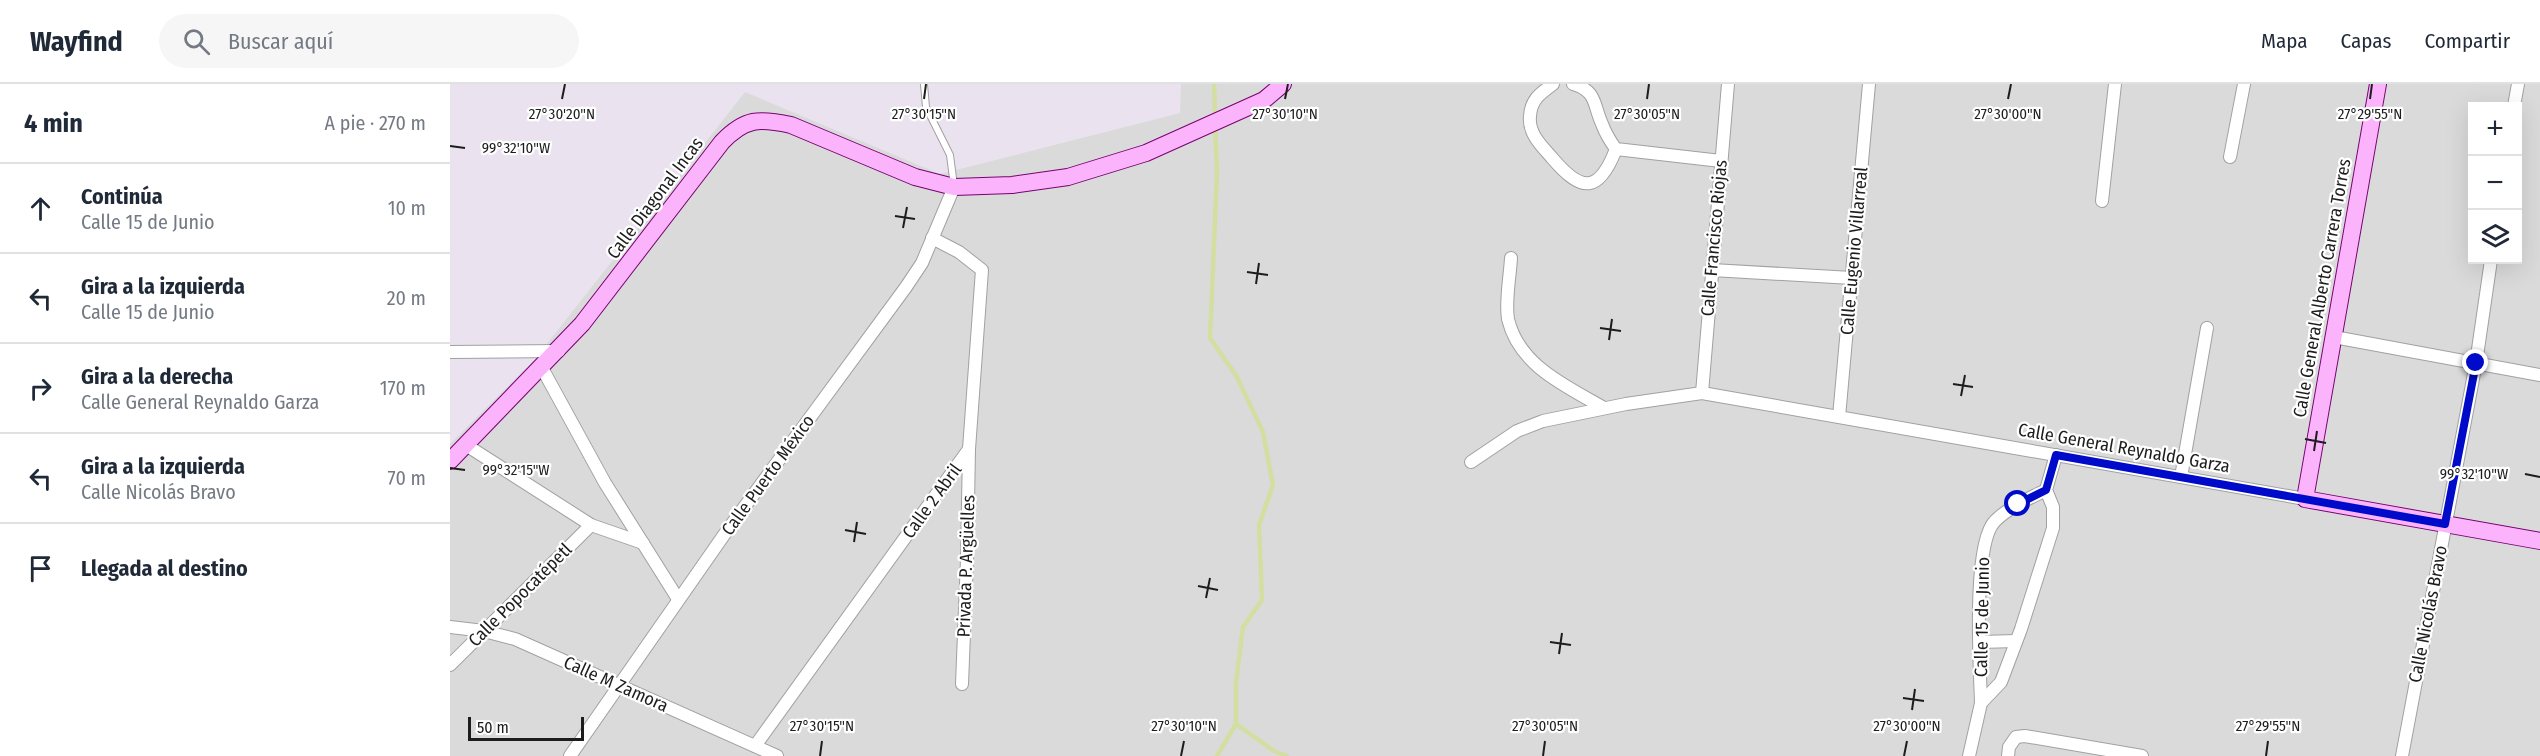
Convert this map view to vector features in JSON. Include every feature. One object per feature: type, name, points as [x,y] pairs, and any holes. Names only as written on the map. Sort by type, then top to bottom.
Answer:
[{"type":"street","name":"Calle Diagonal Incas","points":[[450,461],[559,351],[615,283],[722,142],[734,129],[746,123],[765,121],[791,125],[915,177],[954,187],[1012,185],[1068,177],[1146,153],[1264,100],[1283,84]]},
{"type":"street","points":[[1553,84],[1535,97],[1529,117],[1535,140],[1564,172],[1577,183],[1595,182],[1602,178],[1616,149]]},
{"type":"street","points":[[1573,84],[1588,90],[1595,101],[1602,124],[1616,149]]},
{"type":"street","name":"Calle Francisco Riojas","points":[[1702,393],[1728,84]]},
{"type":"street","name":"Calle Eugenio Villarreal","points":[[1839,417],[1869,84]]},
{"type":"street","points":[[2102,201],[2115,84]]},
{"type":"street","points":[[2230,157],[2244,84]]},
{"type":"street","name":"Calle General Alberto Carrera Torres","points":[[2305,499],[2378,84]]},
{"type":"street","points":[[2515,102],[2518,84]]},
{"type":"street","points":[[1616,149],[1720,161]]},
{"type":"street","name":"Calle Puerto México","points":[[570,756],[678,599],[906,287],[922,263],[954,187]]},
{"type":"street","name":"Calle 2 Abril","points":[[755,746],[969,449],[982,270],[960,252],[932,238]]},
{"type":"street","points":[[1512,258],[1508,318],[1517,341],[1538,369],[1604,408]]},
{"type":"street","name":"Calle Nicolás Bravo","points":[[2402,756],[2476,363],[2491,264]]},
{"type":"street","points":[[1712,270],[1852,278]]},
{"type":"street","points":[[2181,477],[2207,328]]},
{"type":"street","points":[[2334,337],[2540,375]]},
{"type":"street","points":[[450,352],[559,351]]},
{"type":"street","points":[[542,368],[604,483],[678,599]]},
{"type":"street","name":"Calle General Reynaldo Garza","points":[[1471,462],[1517,431],[1543,421],[1604,408],[1702,393],[2540,541]]},
{"type":"street","points":[[466,445],[591,525],[643,543]]},
{"type":"street","name":"Privada P. Argüelles","points":[[962,684],[969,449]]},
{"type":"street","name":"Calle 15 de Junio","points":[[1981,703],[2001,682],[2053,528],[2053,507],[2046,490],[2056,455]]},
{"type":"street","name":"Calle 15 de Junio","points":[[1969,756],[1981,703],[1981,557],[1993,523],[2018,504],[2046,490]]},
{"type":"street","name":"Calle Popocatépetl","points":[[450,665],[591,525]]},
{"type":"street","name":"Calle M Zamora","points":[[450,627],[484,631],[515,639],[777,756]]},
{"type":"street","points":[[1980,642],[2016,641]]},
{"type":"street","points":[[2008,756],[2016,737],[2025,736],[2142,756]]},
{"type":"lane","points":[[924,84],[926,107],[950,155],[954,187]]},
{"type":"shaded area","points":[[1181,84],[2540,84],[2540,756],[450,756],[450,444],[535,359],[745,92],[940,174],[1180,113]]},
{"type":"waterway","points":[[1214,84],[1215,117]]},
{"type":"waterway","points":[[1215,125],[1217,173],[1210,338],[1237,377],[1263,432],[1273,485],[1259,525],[1262,600],[1243,627],[1236,682],[1236,724],[1274,751],[1287,756]]},
{"type":"waterway","points":[[1217,756],[1236,724]]},
{"type":"route","points":[[2018,504],[2046,490],[2056,455],[2445,524],[2476,363]]}]
